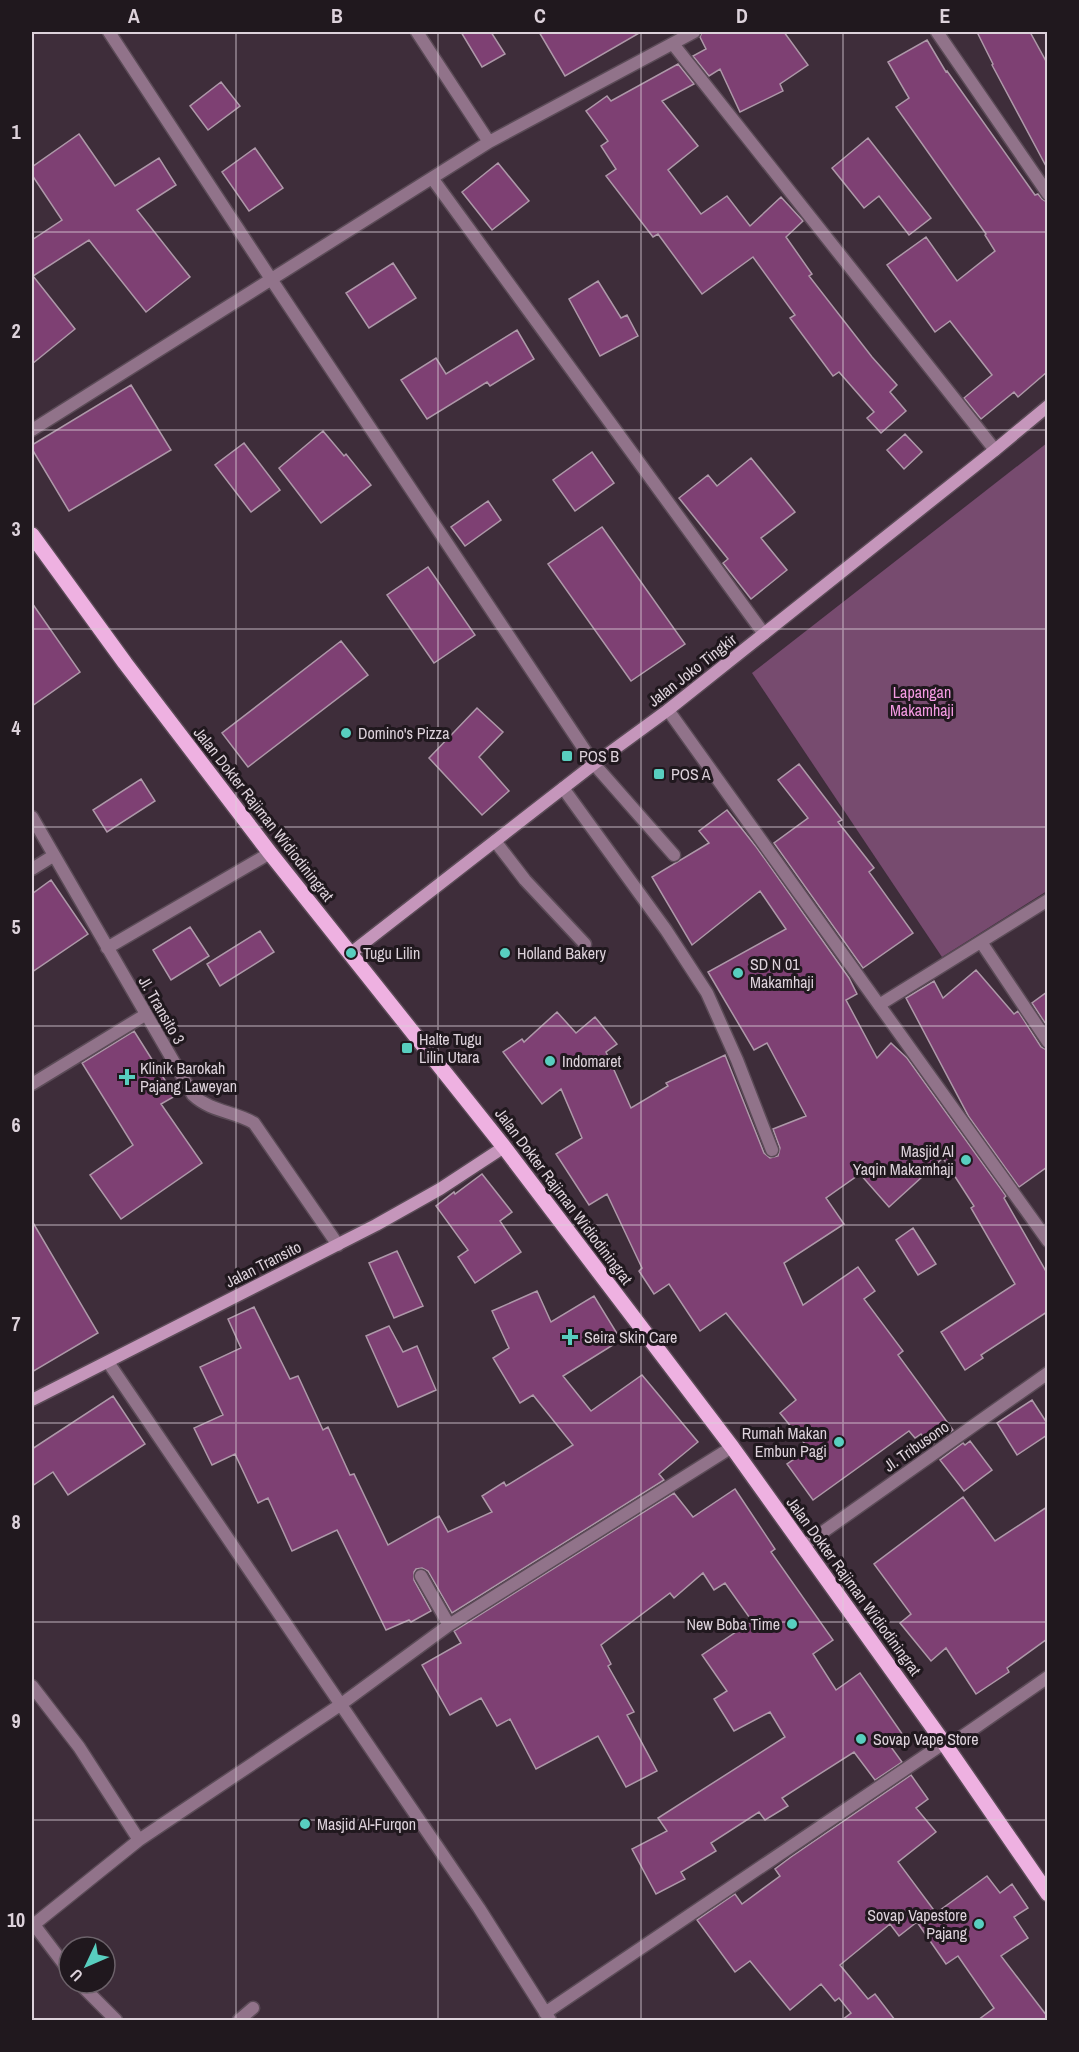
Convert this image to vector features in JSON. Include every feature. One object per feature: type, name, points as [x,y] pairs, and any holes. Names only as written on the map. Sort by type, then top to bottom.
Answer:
[{"type":"main road","name":"Jalan Joko Tingkir","points":[[351,953],[594,764],[668,710],[1047,406]]},
{"type":"main road","name":"Jalan Dokter Rajiman Widiodiningrat","points":[[34,542],[270,853],[504,1148],[732,1447],[946,1745],[1047,1894]]},
{"type":"main road","name":"Jalan Transito","points":[[32,1400],[338,1245],[416,1203],[504,1148]]},
{"type":"street","points":[[109,32],[594,764],[674,855]]},
{"type":"street","points":[[417,32],[489,142]]},
{"type":"street","points":[[32,430],[489,142],[694,32]]},
{"type":"street","points":[[937,32],[1047,194]]},
{"type":"street","points":[[673,44],[995,450]]},
{"type":"street","points":[[432,178],[764,634]]},
{"type":"street","points":[[668,710],[1047,1241]]},
{"type":"street","points":[[563,788],[666,930],[707,993],[737,1060],[772,1150]]},
{"type":"street","name":"Jl. Transito 3","points":[[32,817],[193,1095],[212,1108],[246,1118],[254,1123],[338,1245]]},
{"type":"street","points":[[495,841],[525,880],[585,944]]},
{"type":"street","points":[[107,948],[270,853]]},
{"type":"street","points":[[32,869],[53,856]]},
{"type":"street","points":[[879,1005],[1047,900]]},
{"type":"street","points":[[981,942],[1047,1042]]},
{"type":"street","points":[[32,1084],[145,1015]]},
{"type":"street","points":[[108,1362],[479,1908],[548,2017],[1047,1677]]},
{"type":"street","name":"Jl. Tribusono","points":[[803,1546],[1047,1373]]},
{"type":"street","points":[[57,1956],[32,1924],[140,1840],[340,1705],[449,1625],[732,1447]]},
{"type":"street","points":[[421,1576],[449,1625]]},
{"type":"street","points":[[32,1686],[79,1747],[140,1840]]},
{"type":"street","points":[[91,1995],[116,2020]]},
{"type":"street","points":[[239,2020],[253,2008]]},
{"type":"green space","name":"Lapangan Makamhaji","points":[[1047,443],[1047,891],[942,957],[752,673]]},
{"type":"building","points":[[461,32],[491,32],[505,54],[482,67]]},
{"type":"building","points":[[539,32],[641,32],[565,76]]},
{"type":"building","points":[[702,32],[784,32],[808,65],[780,84],[783,91],[740,112],[720,69],[709,76],[693,56],[706,49],[700,37]]},
{"type":"building","points":[[977,32],[1030,32],[1047,63],[1047,168],[992,65]]},
{"type":"building","points":[[927,40],[946,72],[1035,195],[1038,194],[1047,202],[1047,372],[1018,397],[1014,392],[981,419],[964,398],[992,375],[950,321],[935,332],[887,265],[926,237],[957,281],[995,251],[986,234],[896,107],[909,98],[888,62]]},
{"type":"building","points":[[678,64],[694,84],[662,101],[698,146],[668,170],[701,214],[727,196],[750,226],[781,197],[803,221],[786,237],[812,274],[809,276],[872,357],[897,385],[890,392],[906,411],[881,433],[867,418],[874,412],[839,372],[833,376],[790,318],[795,315],[753,257],[702,294],[658,234],[653,237],[606,176],[616,169],[601,146],[608,141],[586,111],[607,96],[611,101]]},
{"type":"building","points":[[221,82],[240,106],[208,130],[190,106]]},
{"type":"building","points":[[79,134],[115,186],[159,158],[176,185],[137,210],[190,277],[146,312],[89,240],[33,276],[75,329],[32,364],[32,240],[62,220],[32,175],[32,167]]},
{"type":"building","points":[[868,138],[931,218],[909,235],[879,196],[864,208],[832,168]]},
{"type":"building","points":[[255,148],[283,188],[249,211],[222,172]]},
{"type":"building","points":[[498,163],[529,201],[492,230],[462,192]]},
{"type":"building","points":[[393,263],[416,298],[369,328],[346,293]]},
{"type":"building","points":[[598,281],[621,318],[627,315],[638,336],[600,356],[569,299]]},
{"type":"building","points":[[517,330],[534,359],[490,386],[487,382],[427,419],[401,380],[436,358],[446,374]]},
{"type":"building","points":[[131,385],[171,450],[69,511],[32,449],[32,445]]},
{"type":"building","points":[[323,431],[344,456],[346,454],[371,485],[321,523],[279,468]]},
{"type":"building","points":[[905,434],[922,452],[904,469],[887,450]]},
{"type":"building","points":[[244,443],[280,490],[251,512],[215,465]]},
{"type":"building","points":[[592,452],[614,483],[575,511],[553,480]]},
{"type":"building","points":[[751,458],[795,512],[761,538],[787,570],[751,599],[723,563],[728,559],[679,498],[708,475],[717,486]]},
{"type":"building","points":[[488,501],[501,520],[465,546],[451,527]]},
{"type":"building","points":[[602,527],[685,644],[631,681],[548,564]]},
{"type":"building","points":[[428,567],[475,635],[434,663],[387,595]]},
{"type":"building","points":[[32,603],[80,672],[32,706]]},
{"type":"building","points":[[341,641],[368,675],[248,767],[222,733]]},
{"type":"building","points":[[477,708],[503,732],[479,757],[509,791],[482,815],[429,758]]},
{"type":"building","points":[[799,764],[842,820],[838,822],[874,868],[869,872],[913,933],[863,968],[774,843],[808,818],[778,780]]},
{"type":"building","points":[[141,779],[155,801],[107,832],[93,810]]},
{"type":"building","points":[[727,810],[757,848],[849,978],[857,994],[846,1000],[877,1058],[891,1043],[907,1058],[1006,1196],[1004,1198],[1047,1273],[1047,1312],[981,1355],[983,1358],[965,1370],[941,1332],[1015,1284],[971,1208],[974,1206],[943,1158],[889,1207],[860,1174],[826,1198],[844,1224],[784,1263],[803,1305],[858,1267],[875,1291],[864,1299],[903,1351],[898,1355],[953,1430],[930,1446],[921,1434],[915,1438],[909,1431],[813,1500],[787,1464],[809,1449],[780,1413],[796,1400],[726,1313],[700,1331],[669,1284],[654,1294],[639,1271],[642,1268],[607,1194],[589,1205],[556,1154],[582,1138],[561,1089],[542,1104],[503,1052],[522,1039],[524,1042],[557,1012],[576,1033],[595,1017],[617,1044],[606,1052],[631,1108],[668,1086],[666,1083],[725,1055],[764,1153],[770,1158],[778,1156],[780,1148],[773,1129],[806,1116],[767,1043],[754,1050],[708,972],[786,929],[760,891],[692,945],[652,877],[709,843],[699,831]]},
{"type":"building","points":[[51,880],[88,934],[32,972],[32,894]]},
{"type":"building","points":[[190,927],[209,956],[171,980],[153,950]]},
{"type":"building","points":[[260,931],[274,952],[220,986],[207,964]]},
{"type":"building","points":[[976,970],[1014,1014],[1018,1011],[1041,1047],[1047,1050],[1047,1167],[1019,1187],[969,1117],[906,998],[934,981],[943,998]]},
{"type":"building","points":[[1047,992],[1047,1026],[1032,1003]]},
{"type":"building","points":[[134,1031],[175,1096],[161,1104],[202,1163],[121,1219],[90,1175],[133,1145],[82,1063]]},
{"type":"building","points":[[482,1174],[512,1212],[500,1221],[521,1252],[475,1283],[458,1257],[468,1250],[436,1206]]},
{"type":"building","points":[[32,1221],[98,1333],[32,1372]]},
{"type":"building","points":[[913,1228],[936,1264],[918,1275],[896,1240]]},
{"type":"building","points":[[397,1251],[423,1306],[394,1318],[369,1263]]},
{"type":"building","points":[[537,1291],[551,1322],[594,1296],[621,1340],[563,1376],[591,1411],[642,1375],[698,1442],[659,1474],[664,1480],[452,1613],[428,1571],[422,1568],[416,1569],[414,1580],[431,1611],[411,1622],[409,1620],[386,1630],[337,1530],[292,1551],[268,1498],[258,1503],[235,1454],[212,1465],[194,1428],[223,1415],[200,1367],[241,1348],[228,1319],[254,1307],[290,1379],[298,1376],[323,1430],[328,1427],[350,1475],[354,1474],[388,1545],[439,1516],[448,1532],[492,1512],[482,1496],[504,1482],[506,1486],[573,1445],[533,1395],[520,1403],[493,1358],[509,1348],[492,1311]]},
{"type":"building","points":[[389,1326],[403,1352],[417,1346],[436,1390],[398,1407],[366,1336]]},
{"type":"building","points":[[113,1396],[145,1444],[68,1495],[53,1472],[32,1486],[32,1449]]},
{"type":"building","points":[[1032,1400],[1047,1423],[1047,1435],[1017,1455],[997,1423]]},
{"type":"building","points":[[970,1441],[992,1470],[964,1491],[940,1460],[963,1443],[965,1445]]},
{"type":"building","points":[[735,1489],[775,1549],[771,1552],[833,1640],[813,1654],[836,1690],[860,1673],[905,1738],[891,1747],[902,1762],[875,1780],[854,1752],[782,1798],[788,1806],[765,1820],[759,1812],[711,1843],[716,1851],[681,1872],[685,1879],[656,1894],[632,1849],[667,1831],[658,1818],[785,1737],[770,1712],[734,1731],[714,1699],[727,1691],[702,1655],[752,1621],[725,1583],[714,1590],[703,1573],[674,1598],[670,1593],[601,1645],[611,1664],[608,1666],[634,1712],[627,1715],[657,1771],[626,1787],[598,1736],[536,1769],[510,1719],[497,1726],[481,1698],[450,1715],[422,1665],[461,1643],[454,1631],[674,1493],[693,1517]]},
{"type":"building","points":[[963,1497],[995,1541],[1047,1507],[1047,1639],[1007,1668],[1009,1672],[976,1694],[946,1648],[931,1661],[900,1623],[911,1614],[874,1564]]},
{"type":"building","points":[[911,1775],[928,1799],[916,1808],[936,1832],[898,1862],[936,1913],[987,1876],[1000,1893],[1012,1884],[1028,1908],[1014,1917],[1028,1938],[1001,1956],[1047,2016],[1047,2020],[978,2020],[994,2008],[958,1956],[946,1964],[917,1922],[899,1936],[890,1924],[840,1965],[868,1999],[875,1994],[895,2020],[842,2020],[851,2013],[839,1998],[835,2001],[821,1984],[790,2010],[750,1961],[735,1972],[697,1920],[735,1894],[742,1904],[780,1876],[775,1869]]},
{"type":"place","name":"Domino's Pizza","points":[[346,733]]},
{"type":"place","name":"POS B","points":[[567,756]]},
{"type":"place","name":"POS A","points":[[659,774]]},
{"type":"place","name":"Tugu Lilin","points":[[351,953]]},
{"type":"place","name":"Holland Bakery","points":[[505,953]]},
{"type":"place","name":"SD N 01 Makamhaji","points":[[738,973]]},
{"type":"place","name":"Halte Tugu Lilin Utara","points":[[407,1048]]},
{"type":"place","name":"Indomaret","points":[[550,1061]]},
{"type":"place","name":"Klinik Barokah Pajang Laweyan","points":[[127,1077]]},
{"type":"place","name":"Masjid Al Yaqin Makamhaji","points":[[966,1160]]},
{"type":"place","name":"Seira Skin Care","points":[[570,1337]]},
{"type":"place","name":"Rumah Makan Embun Pagi","points":[[839,1442]]},
{"type":"place","name":"New Boba Time","points":[[792,1624]]},
{"type":"place","name":"Sovap Vape Store","points":[[861,1739]]},
{"type":"place","name":"Masjid Al-Furqon","points":[[305,1824]]},
{"type":"place","name":"Sovap Vapestore Pajang","points":[[979,1924]]}]
